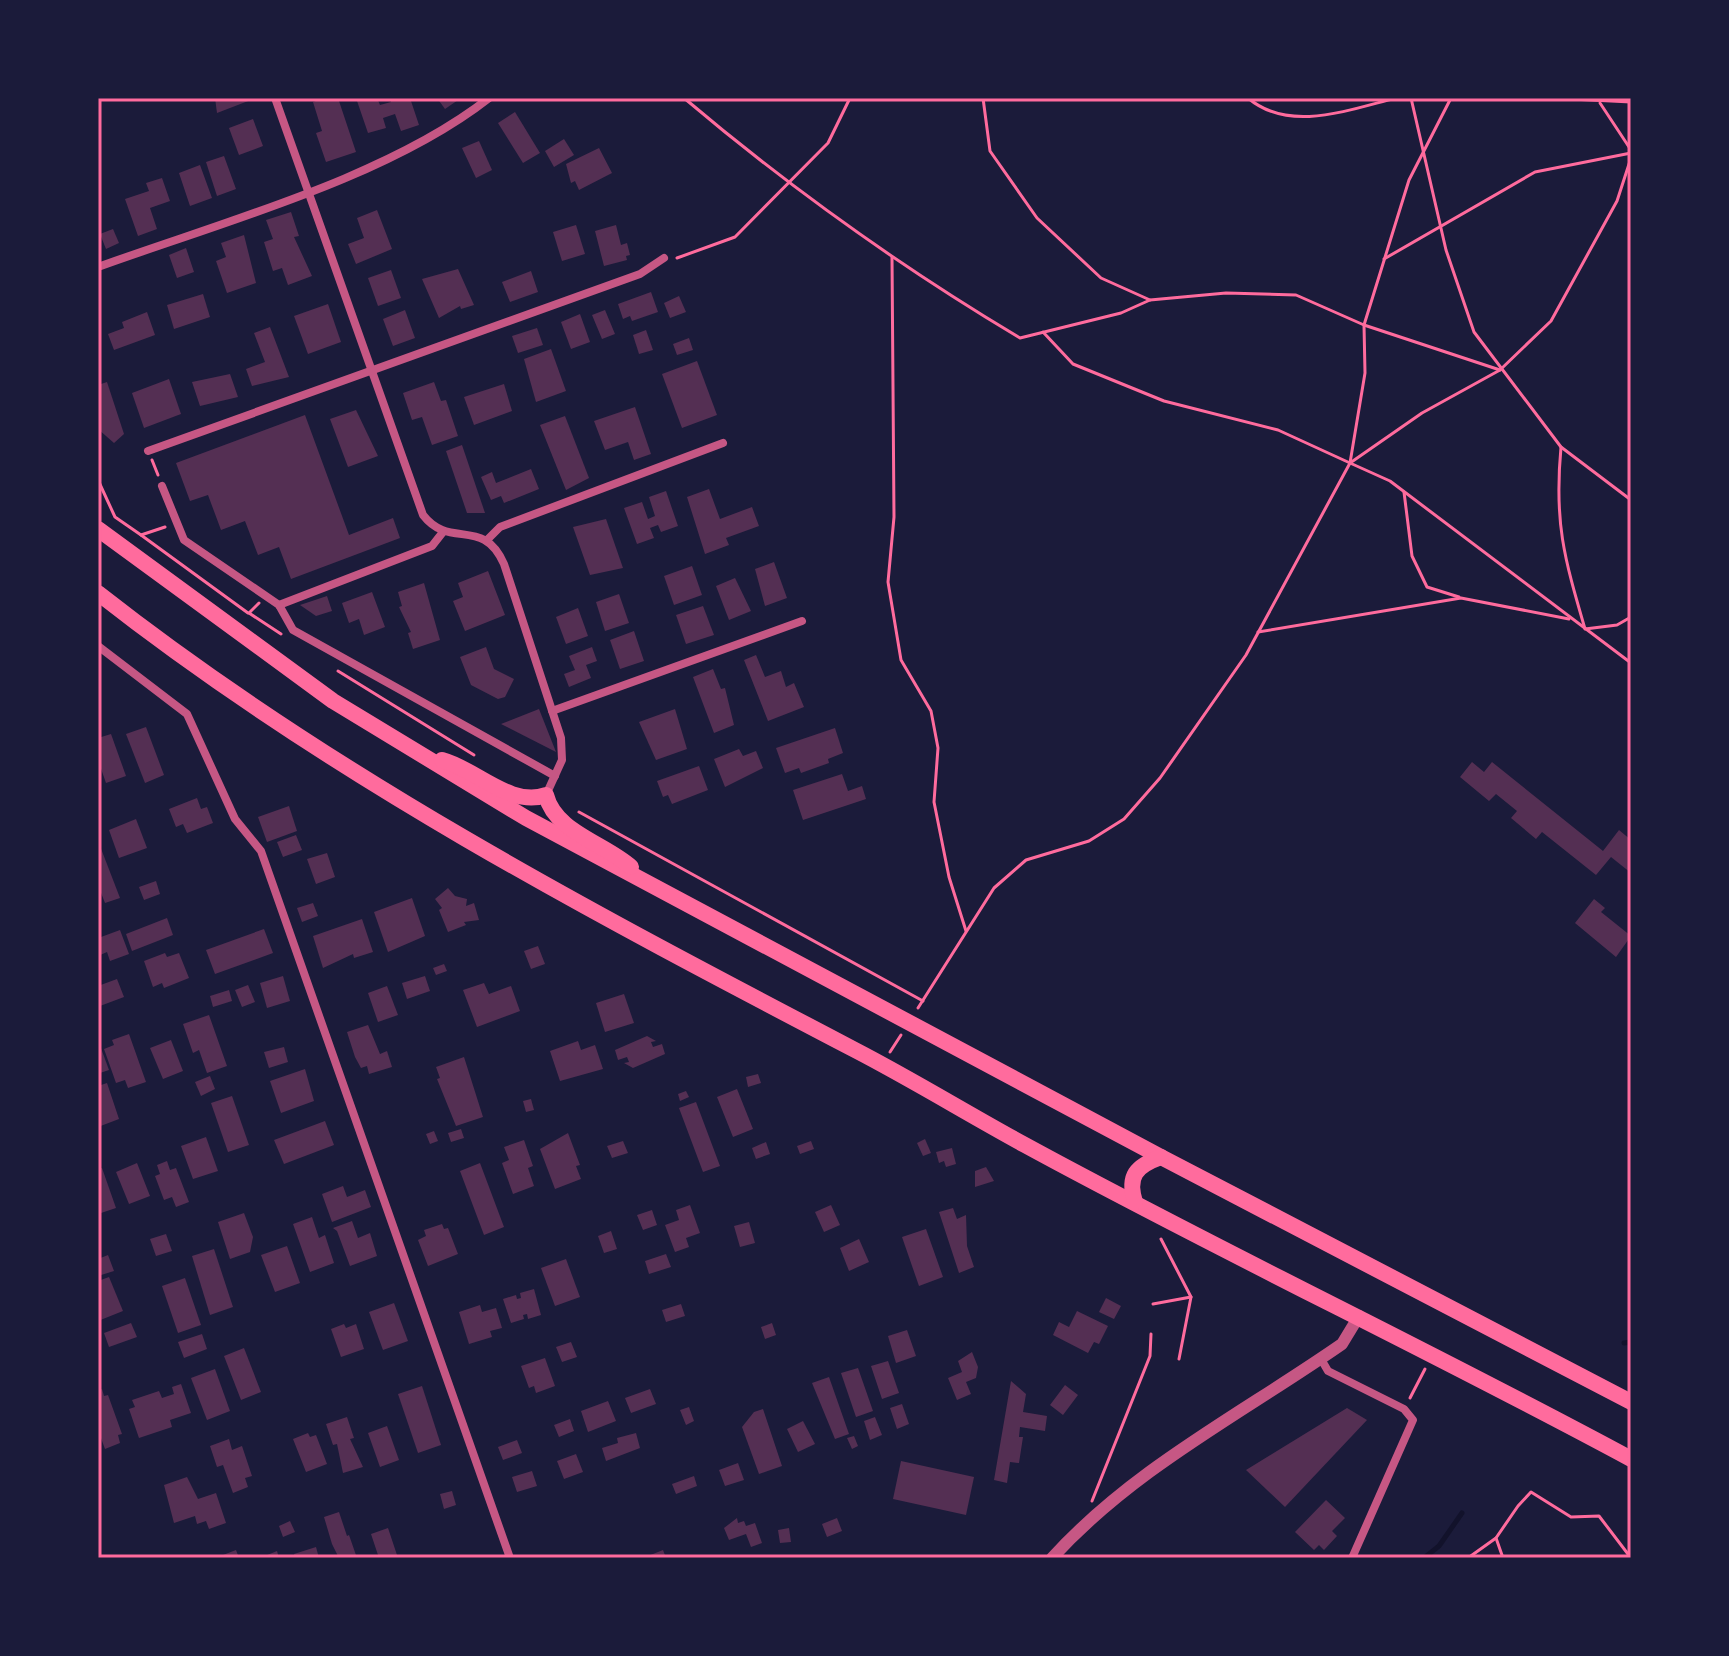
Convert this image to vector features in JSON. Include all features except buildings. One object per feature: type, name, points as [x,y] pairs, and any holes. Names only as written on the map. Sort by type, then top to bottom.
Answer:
[{"type":"highway","points":[[98,529],[333,701],[526,818],[1161,1157],[1631,1402]]},
{"type":"highway","points":[[98,593],[202,670],[409,807],[614,924],[1135,1202],[1628,1455]]},
{"type":"highway","points":[[422,754],[463,766],[522,798],[546,795],[555,815],[565,825],[614,852],[646,882]]},
{"type":"highway","points":[[1135,1202],[1129,1185],[1133,1175],[1143,1164],[1161,1157]]},
{"type":"street","points":[[275,98],[423,515],[443,532],[477,534],[488,539],[504,564],[564,754],[546,795]]},
{"type":"street","points":[[98,267],[308,191],[416,147],[489,98]]},
{"type":"street","points":[[148,451],[640,274],[664,258]]},
{"type":"street","points":[[488,539],[500,527],[723,443]]},
{"type":"street","points":[[162,486],[184,540],[279,605],[293,630],[555,776]]},
{"type":"street","points":[[279,605],[432,546],[443,532]]},
{"type":"street","points":[[552,711],[802,621]]},
{"type":"street","points":[[98,646],[187,714],[235,819],[261,851],[510,1558]]},
{"type":"street","points":[[1052,1558],[1100,1510],[1168,1458],[1342,1344],[1359,1316]]},
{"type":"street","points":[[1321,1359],[1328,1371],[1404,1409],[1413,1420],[1352,1558]]},
{"type":"path","points":[[684,98],[791,184],[892,257],[930,284],[1020,338],[1121,313],[1150,300],[1226,293],[1296,295],[1364,325],[1500,370]]},
{"type":"path","points":[[664,258],[683,258],[735,237],[791,184],[828,143],[849,100],[839,98]]},
{"type":"path","points":[[983,98],[990,151],[1037,218],[1101,278],[1150,300]]},
{"type":"path","points":[[1248,98],[1286,118],[1338,112],[1396,98]]},
{"type":"path","points":[[1411,98],[1440,226],[1474,332],[1561,447],[1631,500]]},
{"type":"path","points":[[883,1065],[994,888],[1026,860],[1089,841],[1124,819],[1160,778],[1258,632],[1350,463],[1365,373],[1364,325],[1422,149],[1451,98]]},
{"type":"path","points":[[1551,98],[1631,102]]},
{"type":"path","points":[[1350,463],[1422,413],[1500,370],[1551,321],[1617,201],[1631,154],[1599,101]]},
{"type":"path","points":[[1384,259],[1535,172],[1631,154]]},
{"type":"path","points":[[892,257],[894,517],[888,582],[901,660],[931,711],[938,748],[934,802],[949,877],[967,932]]},
{"type":"path","points":[[1043,332],[1073,364],[1164,401],[1278,430],[1390,481],[1631,663]]},
{"type":"path","points":[[1561,447],[1557,496],[1561,550],[1585,629]]},
{"type":"path","points":[[148,451],[162,486]]},
{"type":"path","points":[[98,480],[115,517],[285,637]]},
{"type":"path","points":[[1404,492],[1412,556],[1427,587],[1461,598],[1573,620]]},
{"type":"path","points":[[141,535],[176,523]]},
{"type":"path","points":[[249,613],[265,596]]},
{"type":"path","points":[[1258,632],[1461,598]]},
{"type":"path","points":[[1585,629],[1617,625],[1631,617]]},
{"type":"path","points":[[334,668],[480,758]]},
{"type":"path","points":[[574,810],[923,1001]]},
{"type":"path","points":[[1161,1239],[1191,1297],[1179,1359]]},
{"type":"path","points":[[1153,1304],[1191,1297]]},
{"type":"path","points":[[1100,1510],[1091,1499],[1150,1356],[1151,1334]]},
{"type":"path","points":[[1404,1409],[1425,1369]]},
{"type":"path","points":[[1468,1558],[1496,1538],[1531,1492],[1571,1517],[1599,1516],[1631,1558]]},
{"type":"path","points":[[1496,1538],[1503,1558]]},
{"type":"waterway","points":[[1624,1343],[1631,1342]]},
{"type":"waterway","points":[[1424,1558],[1439,1546],[1462,1513]]}]
